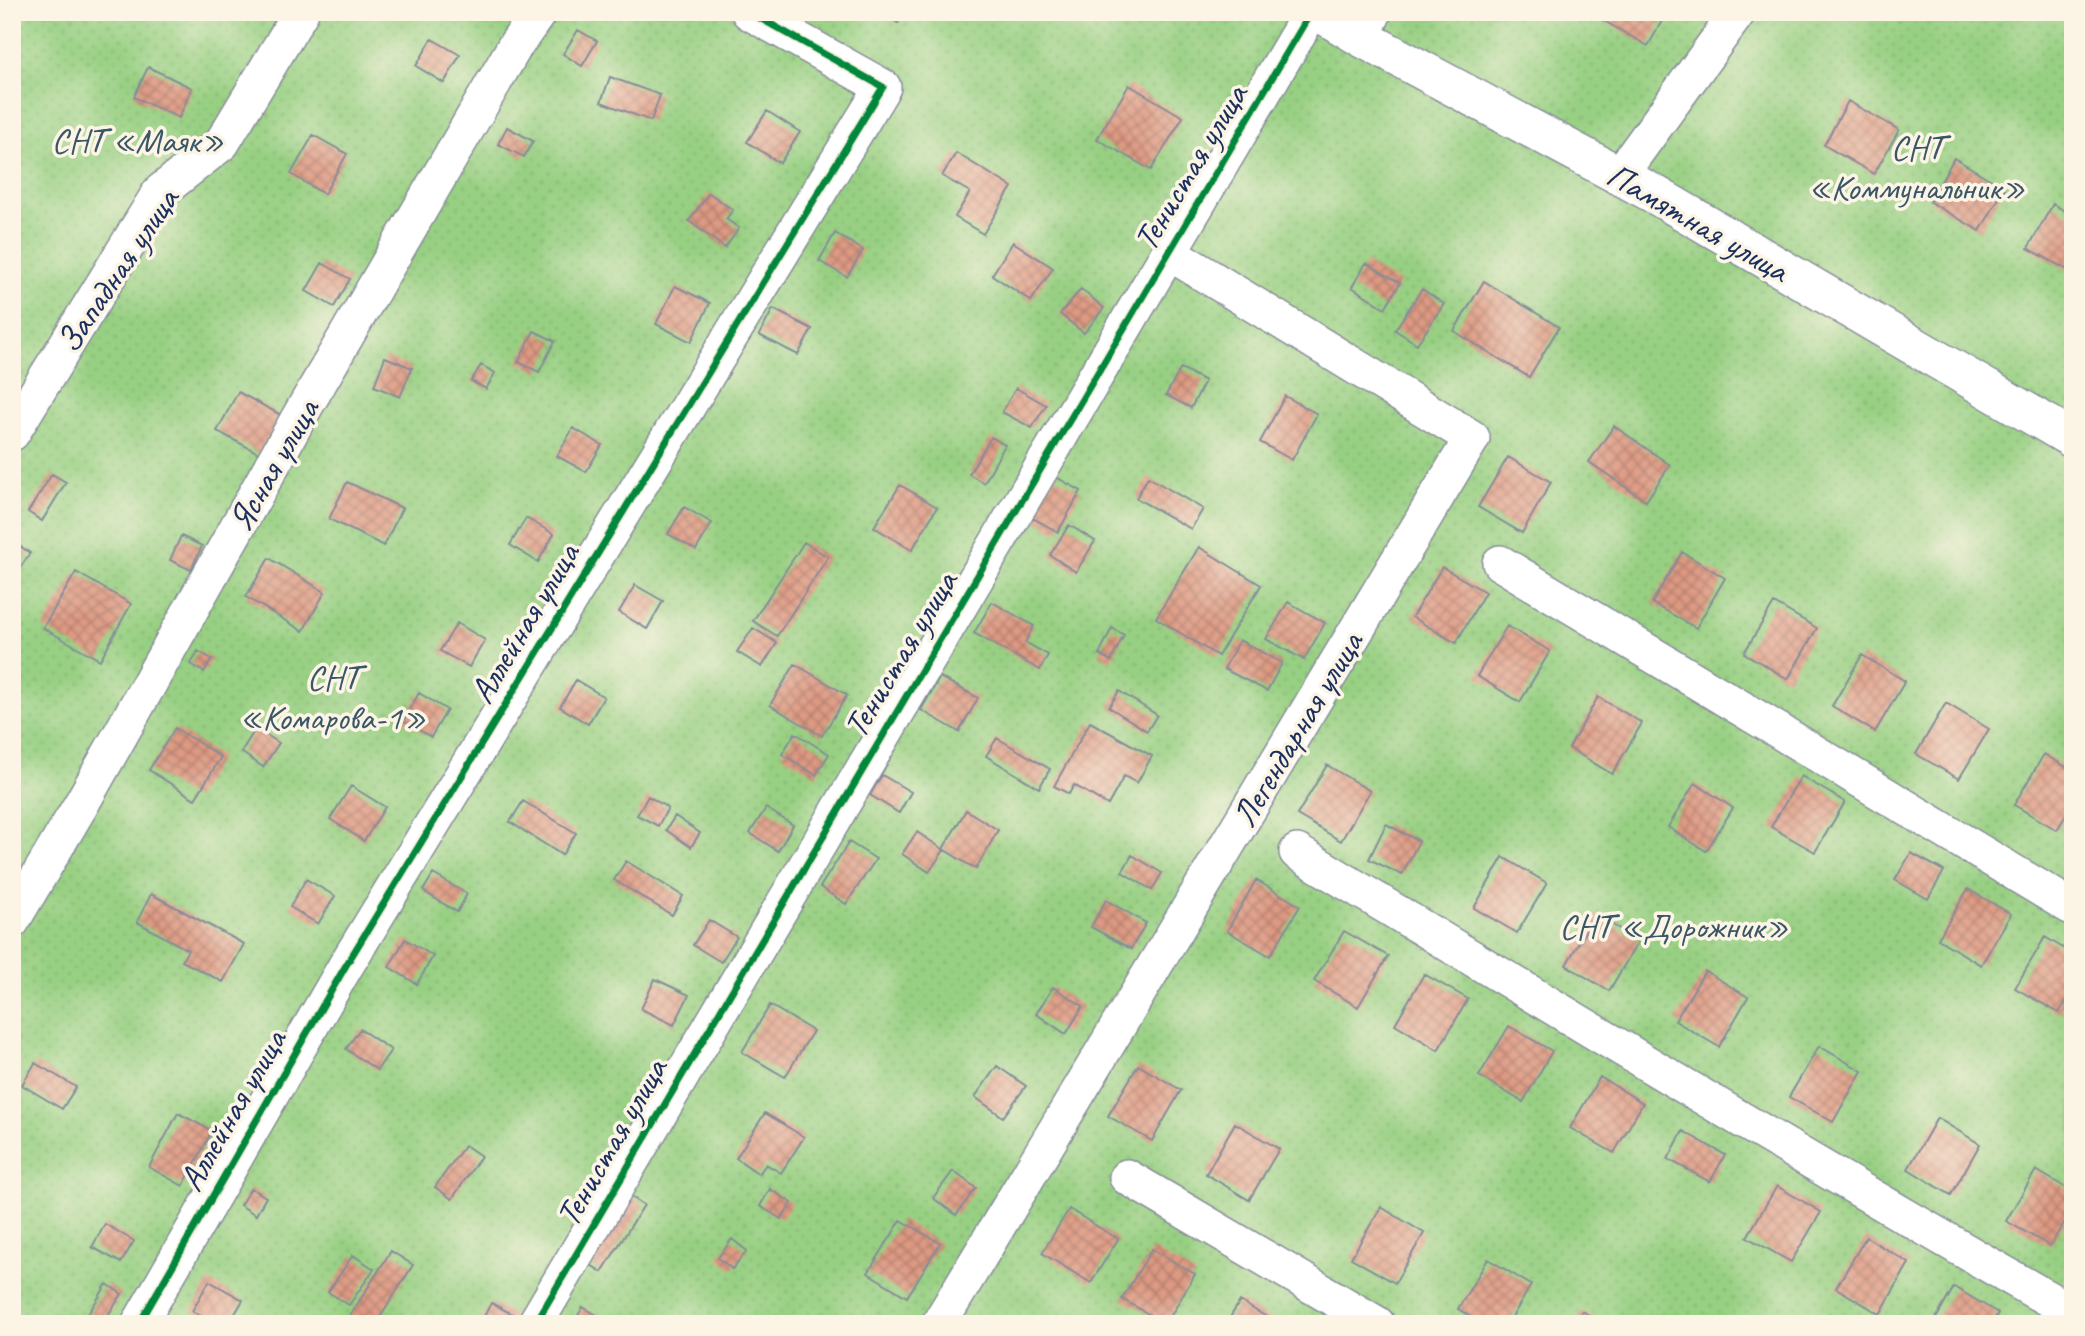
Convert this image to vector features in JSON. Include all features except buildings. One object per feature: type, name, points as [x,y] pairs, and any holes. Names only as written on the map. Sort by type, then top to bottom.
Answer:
[{"type":"street","name":"Западная улица","points":[[12,433],[160,192],[222,143],[301,12]]},
{"type":"street","name":"Ясная улица","points":[[12,921],[82,803],[302,412],[515,46],[539,12]]},
{"type":"street","name":"Аллейная улица","points":[[139,1324],[345,968],[883,86],[749,12]]},
{"type":"street","name":"Тенистая улица","points":[[535,1324],[1311,12]]},
{"type":"street","name":"Памятная улица","points":[[1319,12],[1368,25],[1619,176],[2073,439]]},
{"type":"street","points":[[1619,176],[1738,12]]},
{"type":"street","name":"Легендарная улица","points":[[939,1324],[1472,438],[1170,253]]},
{"type":"street","points":[[1500,563],[2073,908]]},
{"type":"street","points":[[1297,852],[1640,1059],[2073,1313]]},
{"type":"street","points":[[1126,1177],[1377,1324]]},
{"type":"green space","points":[[12,12],[2073,12],[2073,1324],[12,1324]]},
{"type":"cycle path","points":[[139,1324],[345,967],[883,87],[749,12]]},
{"type":"cycle path","points":[[535,1324],[1311,12]]},
{"type":"park label","name":"СНТ «Маяк»","points":[[138,140]]},
{"type":"park label","name":"СНТ «Коммунальник»","points":[[1917,167]]},
{"type":"park label","name":"СНТ «Комарова-1»","points":[[333,697]]},
{"type":"park label","name":"СНТ «Дорожник»","points":[[1674,926]]}]
